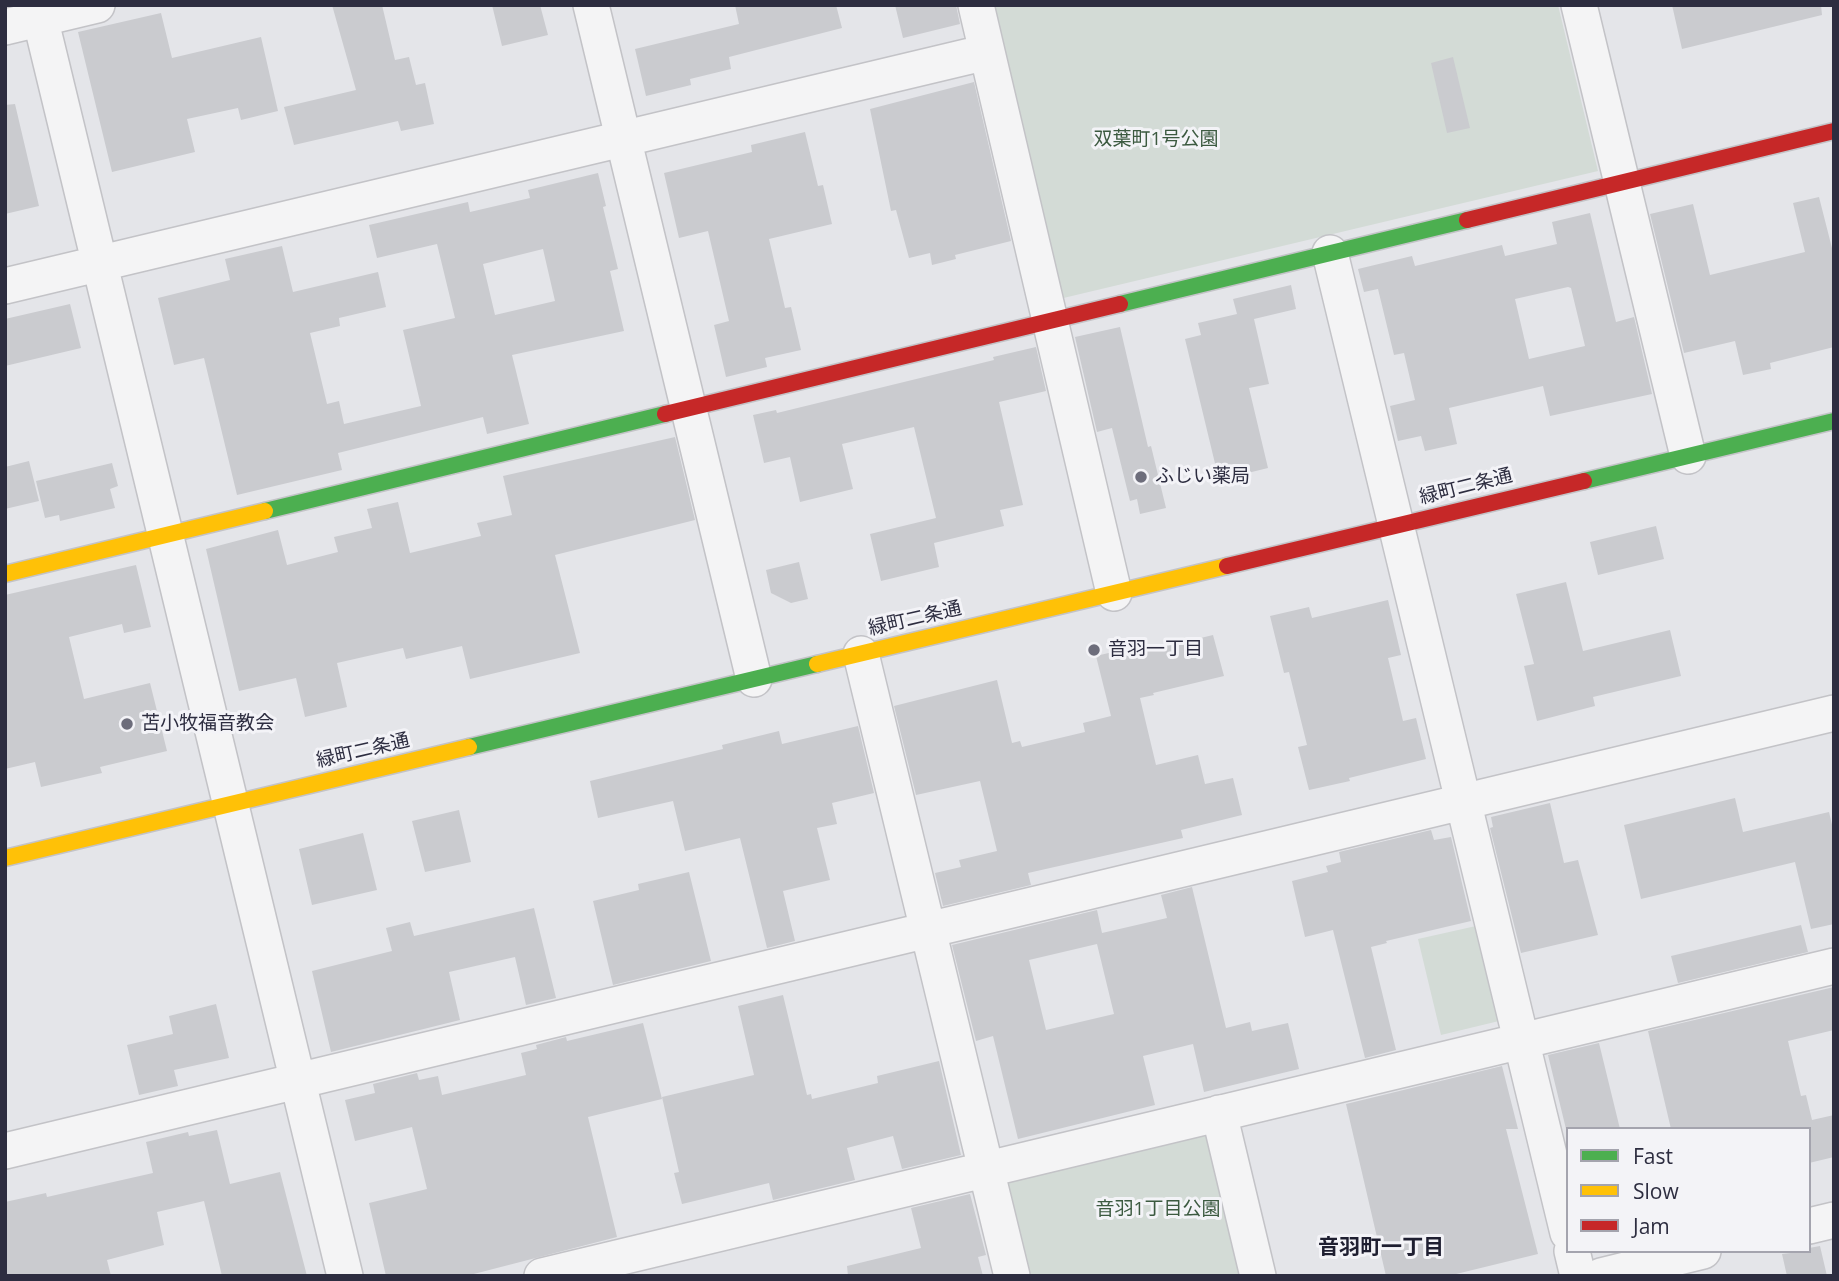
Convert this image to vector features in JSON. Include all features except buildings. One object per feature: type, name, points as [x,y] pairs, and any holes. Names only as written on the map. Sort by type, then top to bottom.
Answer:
[{"type":"street","points":[[5,27],[39,12],[97,5]]},
{"type":"street","points":[[592,5],[754,679]]},
{"type":"street","points":[[976,5],[1114,593]]},
{"type":"street","points":[[1579,5],[1688,456]]},
{"type":"street","points":[[39,12],[345,1276]]},
{"type":"street","points":[[5,286],[987,52]]},
{"type":"street","points":[[5,574],[1834,131]]},
{"type":"street","points":[[1330,253],[1566,1225]]},
{"type":"street","name":"緑町二条通","points":[[5,858],[1834,421]]},
{"type":"street","points":[[861,654],[1012,1276]]},
{"type":"street","points":[[5,1151],[1834,713]]},
{"type":"street","points":[[542,1276],[1834,966]]},
{"type":"street","points":[[1219,1113],[1258,1276]]},
{"type":"street","points":[[1811,1226],[1834,1220]]},
{"type":"street","points":[[1572,1253],[1578,1276]]},
{"type":"street","points":[[1601,1276],[1695,1253]]},
{"type":"green space","name":"双葉町1号公園","points":[[984,5],[1558,5],[1598,171],[1055,300]]},
{"type":"green space","points":[[1476,926],[1499,1021],[1441,1035],[1418,939]]},
{"type":"green space","name":"音羽1丁目公園","points":[[1205,1131],[1242,1276],[1030,1276],[1006,1181]]},
{"type":"traffic: fast","points":[[1120,304],[1467,220]]},
{"type":"traffic: fast","points":[[265,511],[665,414]]},
{"type":"traffic: fast","points":[[1584,481],[1834,421]]},
{"type":"traffic: fast","points":[[469,747],[817,664]]},
{"type":"traffic: slow","points":[[5,574],[265,511]]},
{"type":"traffic: slow","points":[[817,664],[1227,566]]},
{"type":"traffic: slow","points":[[5,858],[469,747]]},
{"type":"traffic: jam","points":[[1467,220],[1834,131]]},
{"type":"traffic: jam","points":[[665,414],[1120,304]]},
{"type":"traffic: jam","points":[[1227,566],[1584,481]]},
{"type":"place","name":"ふじい薬局","points":[[1141,477]]},
{"type":"place","name":"音羽一丁目","points":[[1094,650]]},
{"type":"place","name":"苫小牧福音教会","points":[[127,724]]},
{"type":"district","name":"音羽町一丁目","points":[[1381,1248]]}]
